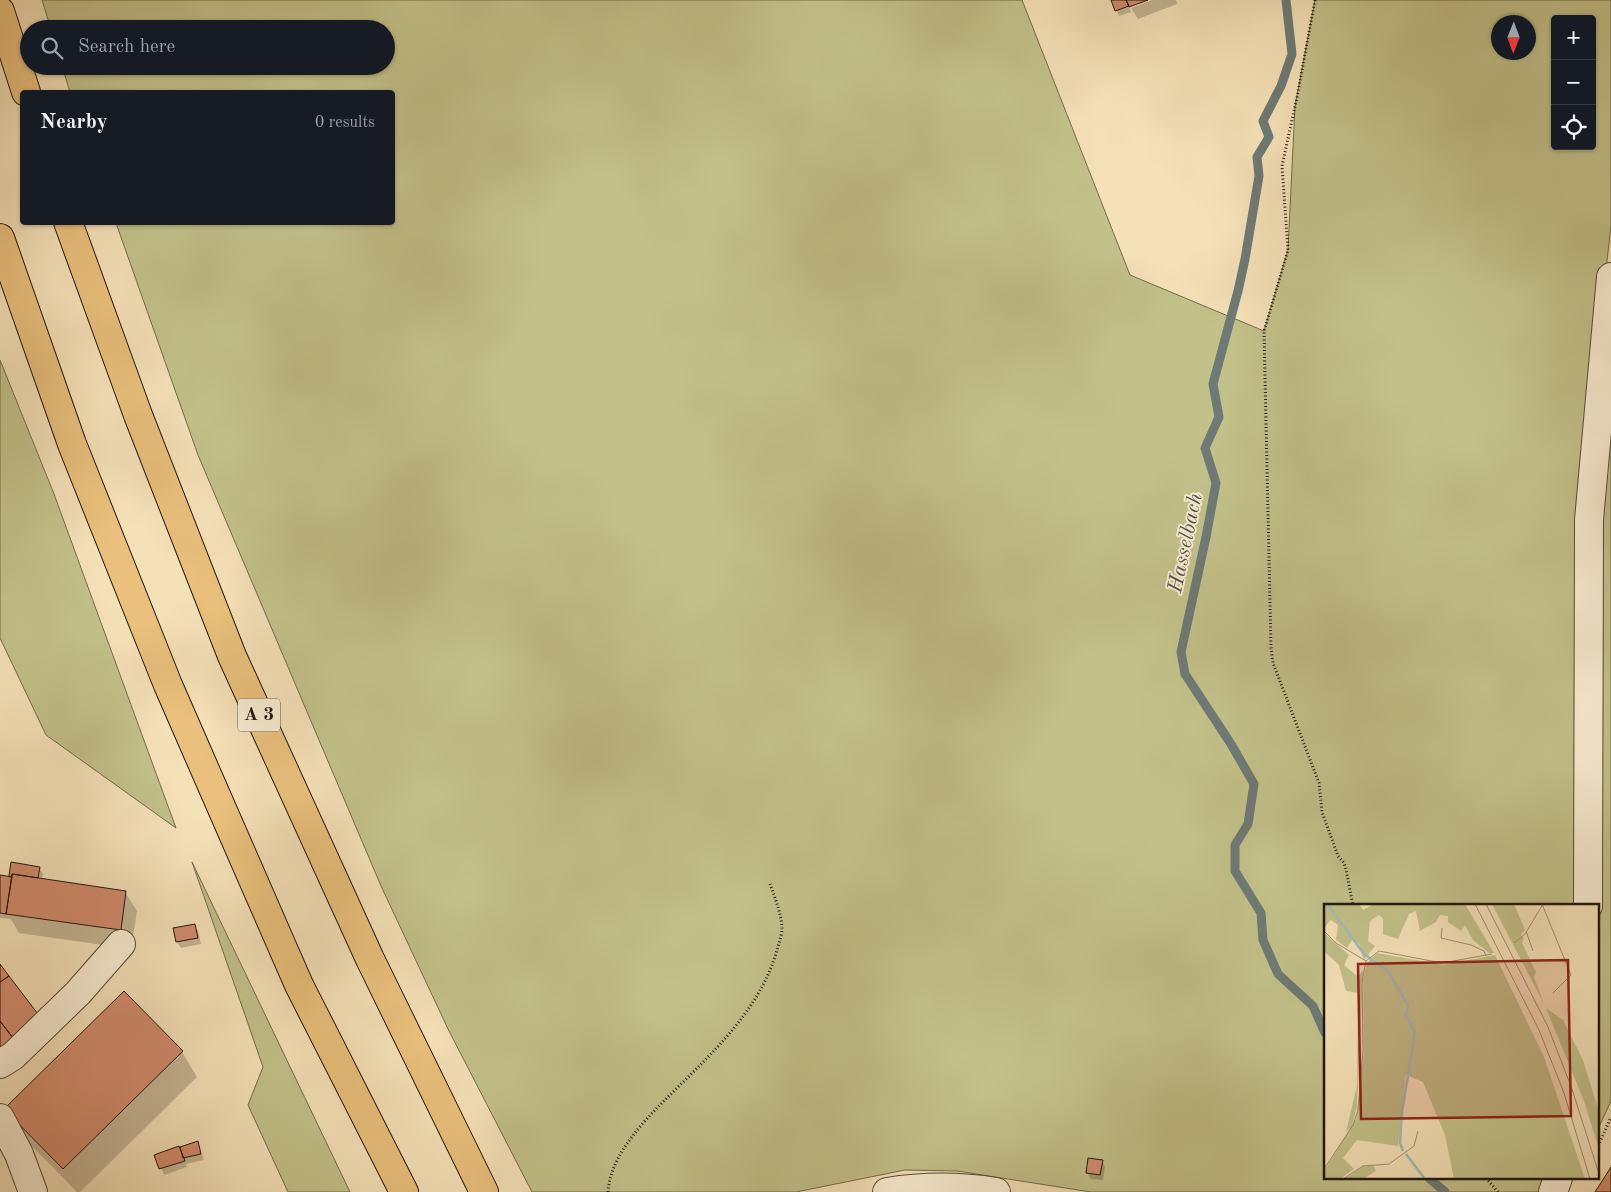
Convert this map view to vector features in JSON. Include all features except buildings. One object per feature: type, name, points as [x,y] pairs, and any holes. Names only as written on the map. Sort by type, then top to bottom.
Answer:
[{"type":"highway","points":[[0,11],[20,73]]},
{"type":"highway","points":[[21,75],[25,90]]},
{"type":"highway","name":"A 3","points":[[69,225],[138,415],[232,656],[370,958],[484,1192]]},
{"type":"highway","points":[[0,238],[72,444],[168,685],[299,985],[404,1192]]},
{"type":"street","points":[[1588,904],[1589,520],[1611,277]]},
{"type":"street","points":[[0,1064],[13,1056],[78,993],[121,944]]},
{"type":"street","points":[[0,1118],[19,1154],[33,1192]]},
{"type":"street","points":[[1553,1192],[1557,1180]]},
{"type":"street","points":[[887,1192],[935,1187],[968,1188],[996,1192]]},
{"type":"path","points":[[1315,0],[1282,166],[1288,250],[1264,331],[1271,648],[1273,663],[1319,783],[1322,812],[1338,856],[1344,862],[1353,904]]},
{"type":"path","points":[[608,1192],[608,1185],[618,1158],[641,1125],[723,1040],[754,1002],[768,976],[782,930],[780,912],[770,884]]},
{"type":"path","points":[[1598,1146],[1611,1117]]},
{"type":"path","points":[[1488,1180],[1498,1192]]},
{"type":"shaded area","points":[[42,0],[1022,0],[1130,275],[1264,331],[1288,250],[1295,106],[1315,0],[1611,0],[1611,225],[1580,503],[1579,904],[1324,904],[1324,1180],[1550,1180],[1547,1192],[1091,1192],[957,1171],[905,1170],[796,1192],[532,1192],[449,1031],[381,886],[198,455],[117,225],[395,225],[395,90],[69,90],[65,75],[395,75],[395,20],[48,20]]},
{"type":"shaded area","points":[[1611,346],[1611,1101],[1598,1129],[1598,904],[1594,523]]},
{"type":"shaded area","points":[[0,360],[54,494],[176,828],[46,735],[0,638]]},
{"type":"shaded area","points":[[192,862],[350,1192],[288,1192],[248,1105],[263,1067]]},
{"type":"waterway","name":"Hasselbach","points":[[1286,0],[1292,54],[1281,86],[1263,121],[1269,137],[1257,157],[1259,176],[1245,259],[1213,384],[1219,417],[1205,448],[1216,483],[1181,652],[1185,674],[1231,744],[1254,784],[1248,824],[1235,845],[1235,871],[1261,913],[1263,940],[1278,974],[1313,1006],[1324,1031]]},
{"type":"waterway","name":"Hasselbach","points":[[1431,1180],[1445,1192]]}]
